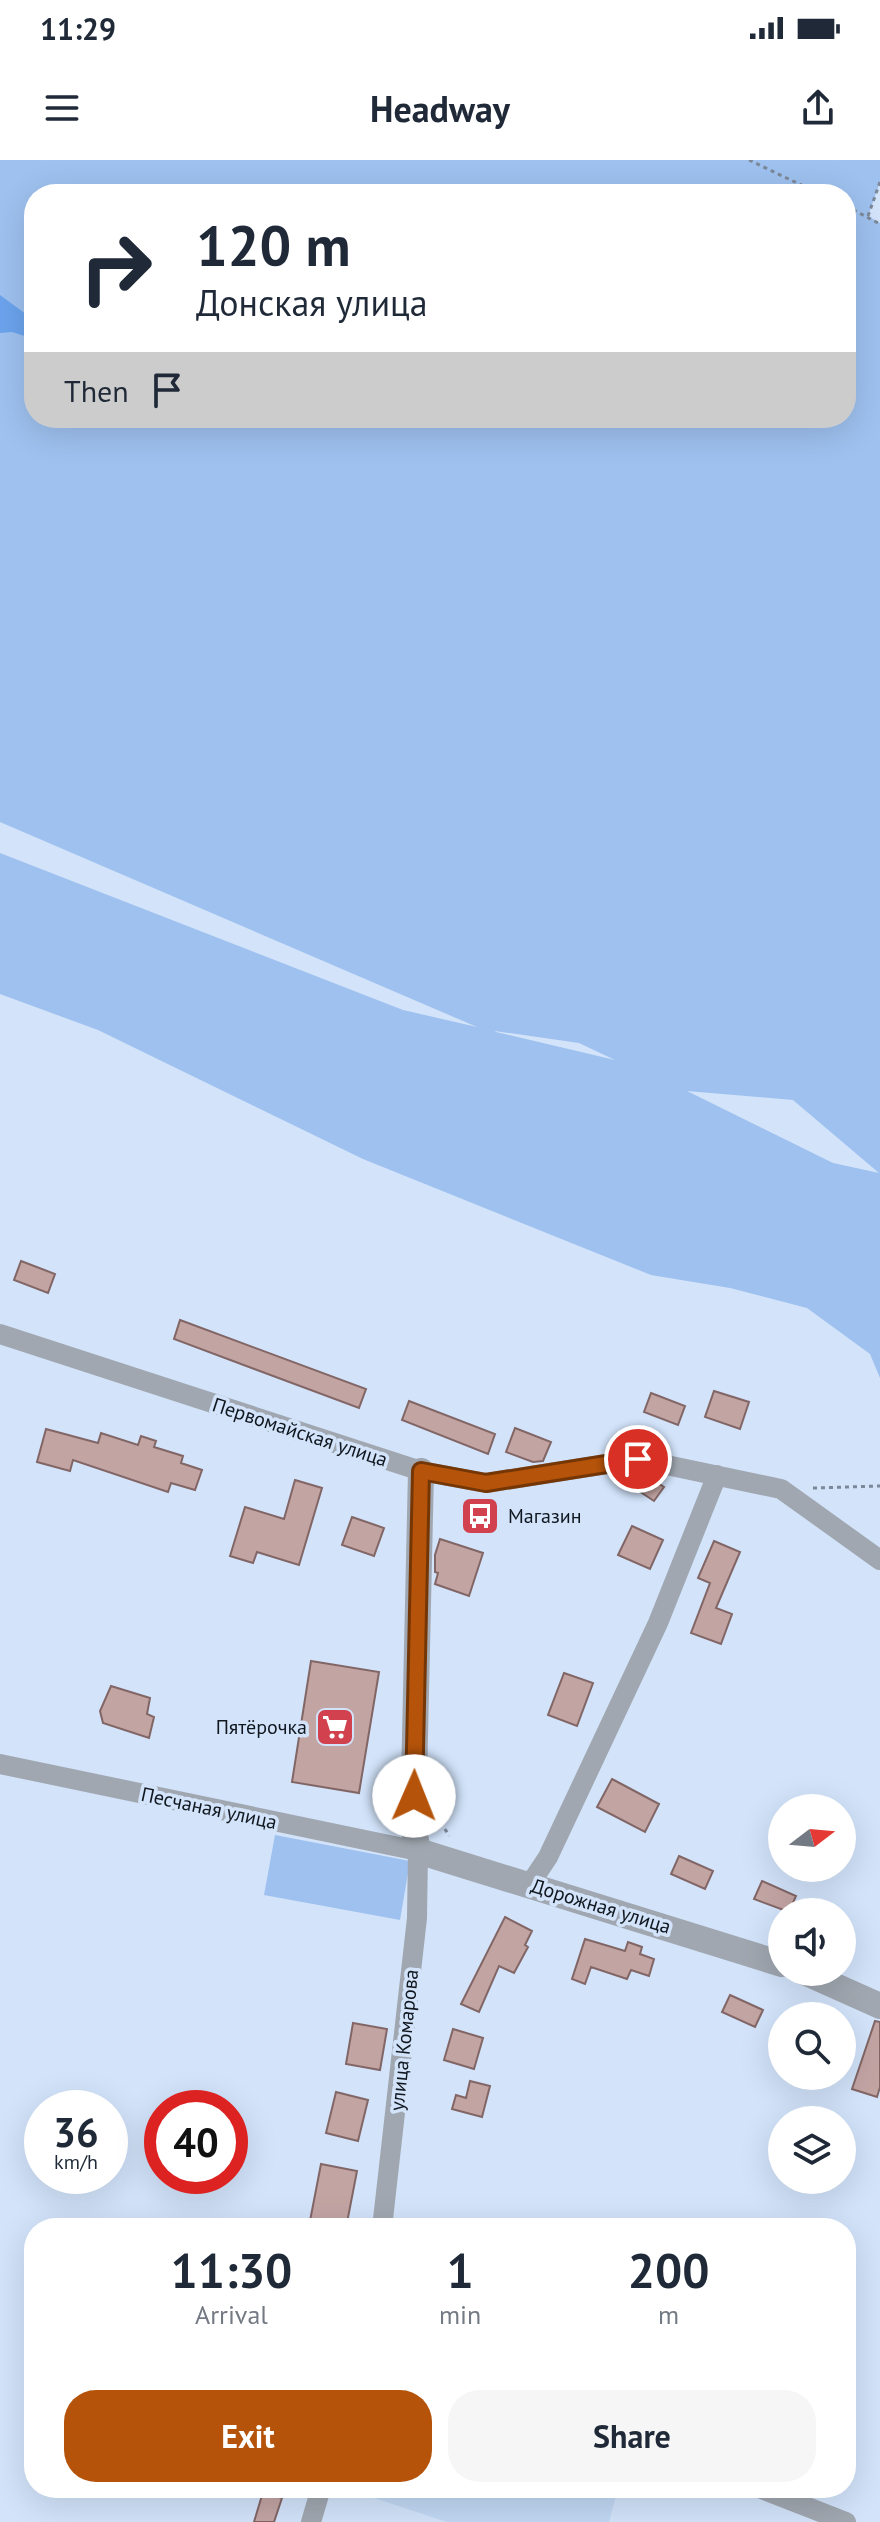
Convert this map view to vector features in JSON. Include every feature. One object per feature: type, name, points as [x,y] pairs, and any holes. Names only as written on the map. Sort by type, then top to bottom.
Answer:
[{"type":"street","name":"Первомайская улица","points":[[0,1334],[421,1471],[486,1483],[638,1459],[781,1489]]},
{"type":"street","points":[[418,1851],[413,1825],[421,1471]]},
{"type":"street","points":[[530,1884],[548,1857],[658,1623],[717,1475]]},
{"type":"street","points":[[781,1489],[880,1560]]},
{"type":"street","name":"Песчаная улица","points":[[0,1764],[418,1851]]},
{"type":"street","name":"Дорожная улица","points":[[418,1851],[768,1960]]},
{"type":"street","name":"улица Комарова","points":[[383,2218],[417,1918],[418,1851]]},
{"type":"street","points":[[835,1986],[880,2006]]},
{"type":"street","points":[[311,2522],[318,2498]]},
{"type":"street","points":[[785,2498],[846,2522]]},
{"type":"path","points":[[749,160],[799,184]]},
{"type":"path","points":[[868,216],[880,182]]},
{"type":"path","points":[[856,211],[880,224]]},
{"type":"path","points":[[781,1489],[880,1486]]},
{"type":"shaded area","points":[[0,160],[880,160],[880,182],[868,216],[880,223],[880,1378],[870,1354],[807,1308],[730,1288],[651,1275],[363,1159],[98,1030],[0,994],[0,853],[403,1010],[477,1027],[0,822]],"holes":[[[496,1032],[579,1043],[615,1060]],[[687,1091],[793,1100],[879,1173],[833,1163]]]},
{"type":"shaded area","points":[[0,295],[24,313],[24,336],[0,333]]},
{"type":"shaded area","points":[[275,1835],[410,1861],[400,1920],[264,1895]]},
{"type":"shaded area","points":[[374,2498],[615,2498],[609,2522],[447,2522]]},
{"type":"building","points":[[21,1261],[55,1274],[48,1293],[14,1280]]},
{"type":"building","points":[[180,1320],[366,1389],[359,1408],[174,1339]]},
{"type":"building","points":[[714,1391],[749,1402],[740,1429],[705,1417]]},
{"type":"building","points":[[651,1393],[685,1406],[678,1425],[644,1412]]},
{"type":"building","points":[[409,1401],[495,1434],[488,1454],[402,1420]]},
{"type":"building","points":[[515,1428],[551,1442],[543,1461],[533,1462],[506,1452]]},
{"type":"building","points":[[46,1429],[98,1443],[101,1433],[138,1445],[141,1436],[156,1441],[154,1447],[183,1456],[181,1463],[202,1470],[195,1490],[171,1483],[168,1492],[73,1460],[70,1471],[37,1462]]},
{"type":"building","points":[[646,1475],[664,1487],[654,1501],[636,1489]]},
{"type":"building","points":[[295,1480],[322,1488],[299,1565],[257,1552],[253,1563],[230,1556],[245,1507],[284,1519]]},
{"type":"building","points":[[352,1517],[384,1528],[374,1556],[342,1545]]},
{"type":"building","points":[[632,1526],[663,1540],[650,1569],[618,1555]]},
{"type":"building","points":[[440,1539],[483,1553],[469,1596],[435,1584],[438,1573],[435,1572],[435,1555]]},
{"type":"building","points":[[714,1541],[740,1552],[716,1608],[732,1614],[721,1644],[691,1633],[710,1583],[698,1578]]},
{"type":"building","name":"Пятёрочка","points":[[311,1661],[379,1672],[359,1793],[292,1782]]},
{"type":"building","points":[[564,1673],[593,1683],[577,1726],[548,1715]]},
{"type":"building","points":[[111,1686],[150,1698],[147,1714],[154,1717],[149,1738],[103,1723],[100,1711]]},
{"type":"building","points":[[612,1779],[659,1804],[645,1832],[597,1807]]},
{"type":"building","points":[[679,1856],[713,1871],[705,1889],[671,1874]]},
{"type":"building","points":[[762,1881],[796,1896],[768,1898],[768,1904],[754,1899]]},
{"type":"building","points":[[505,1917],[532,1931],[525,1945],[528,1947],[514,1973],[499,1966],[479,2012],[461,2004]]},
{"type":"building","points":[[585,1939],[625,1951],[628,1942],[642,1947],[640,1954],[654,1959],[649,1976],[631,1970],[627,1979],[591,1967],[585,1984],[572,1979]]},
{"type":"building","points":[[730,1995],[763,2010],[755,2027],[722,2012]]},
{"type":"building","points":[[875,2021],[880,2022],[880,2087],[877,2097],[855,2090],[856,2077]]},
{"type":"building","points":[[353,2023],[387,2029],[380,2070],[346,2064]]},
{"type":"building","points":[[453,2029],[483,2038],[474,2069],[444,2060]]},
{"type":"building","points":[[470,2081],[490,2086],[482,2117],[452,2109],[456,2095],[466,2098]]},
{"type":"building","points":[[336,2092],[368,2100],[358,2141],[326,2133]]},
{"type":"building","points":[[321,2164],[357,2171],[348,2218],[311,2218]]},
{"type":"building","points":[[261,2498],[282,2498],[274,2522],[254,2522]]},
{"type":"place","name":"Магазин","points":[[480,1516]]},
{"type":"place","name":"Пятёрочка","points":[[335,1727]]},
{"type":"route","points":[[414,1796],[421,1471],[486,1483],[638,1459]]}]
